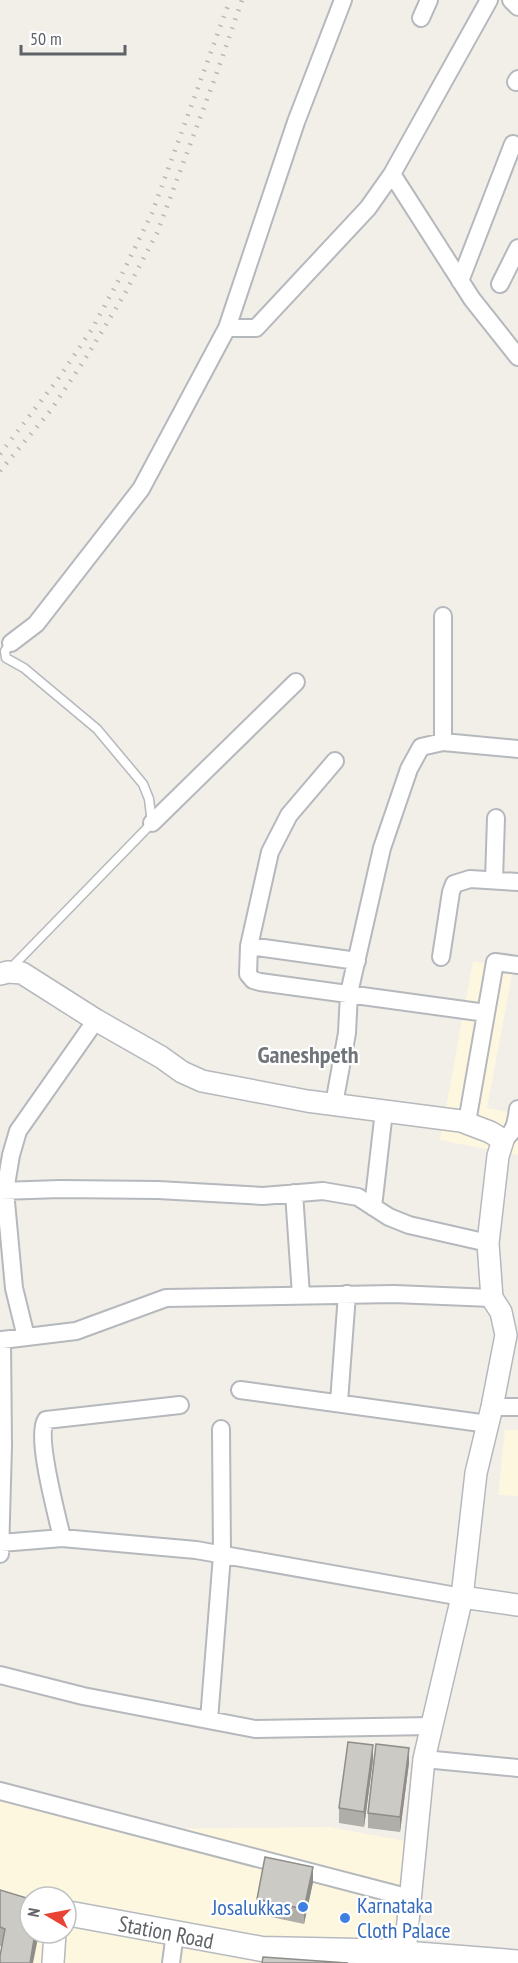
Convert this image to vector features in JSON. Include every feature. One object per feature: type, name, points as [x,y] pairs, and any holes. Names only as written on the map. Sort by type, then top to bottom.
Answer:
[{"type":"main road","name":"Station Road","points":[[78,1915],[262,1949],[405,1958]]},
{"type":"street","points":[[11,643],[36,624],[141,489],[227,328],[296,122],[343,0]]},
{"type":"street","points":[[421,18],[429,0]]},
{"type":"street","points":[[227,328],[256,328],[368,208],[392,174],[489,0]]},
{"type":"street","points":[[511,0],[518,7]]},
{"type":"street","points":[[460,281],[513,144]]},
{"type":"street","points":[[392,174],[460,281],[518,357]]},
{"type":"street","points":[[500,284],[518,248]]},
{"type":"street","points":[[442,616],[443,742]]},
{"type":"street","points":[[152,823],[296,682]]},
{"type":"street","points":[[334,1104],[347,1033],[349,993],[382,848],[409,769],[421,747],[443,742],[518,749]]},
{"type":"street","points":[[335,761],[289,815],[270,852],[249,946],[248,974],[253,980],[270,984],[486,1013]]},
{"type":"street","points":[[494,880],[496,818]]},
{"type":"street","points":[[441,957],[454,884],[460,880],[470,879],[518,882]]},
{"type":"street","points":[[249,946],[357,961]]},
{"type":"street","points":[[467,1122],[495,962],[518,964]]},
{"type":"street","points":[[4,973],[22,973],[182,1072],[202,1081],[334,1104],[467,1122],[490,1132],[512,1131]]},
{"type":"street","points":[[26,1337],[14,1288],[3,1191],[18,1131],[96,1020]]},
{"type":"street","points":[[405,1958],[424,1759],[462,1597],[476,1473],[506,1335],[501,1312],[492,1298],[488,1243],[498,1156],[512,1131],[518,1109]]},
{"type":"street","points":[[373,1207],[384,1111]]},
{"type":"street","points":[[3,1191],[158,1190],[263,1196],[323,1191],[358,1197],[389,1217],[409,1225],[488,1243]]},
{"type":"street","points":[[294,1193],[301,1295]]},
{"type":"street","points":[[492,1298],[347,1294],[166,1298],[76,1331],[2,1340],[1,1548],[62,1538],[196,1550],[518,1605]]},
{"type":"street","points":[[339,1402],[347,1294]]},
{"type":"street","points":[[240,1390],[339,1402],[353,1406],[490,1416],[518,1407]]},
{"type":"street","points":[[62,1538],[42,1442],[42,1426],[46,1420],[180,1405]]},
{"type":"street","points":[[208,1720],[222,1555],[221,1430]]},
{"type":"street","points":[[0,1675],[83,1696],[255,1729],[432,1726]]},
{"type":"street","points":[[424,1759],[518,1768]]},
{"type":"street","points":[[0,1791],[410,1898]]},
{"type":"street","points":[[171,1963],[175,1933]]},
{"type":"street","points":[[53,1963],[54,1945]]},
{"type":"street","name":"Station Road","points":[[405,1958],[518,1961]]},
{"type":"lane","points":[[4,973],[152,823],[149,799],[142,784],[97,729],[19,664],[6,658],[5,651],[11,643]]},
{"type":"shaded area","points":[[473,961],[513,969],[487,1108],[518,1114],[518,1155],[440,1140]]},
{"type":"shaded area","points":[[505,1430],[518,1430],[518,1496],[498,1495]]},
{"type":"shaded area","points":[[0,1794],[158,1829],[329,1827],[405,1841],[397,1963],[0,1963]]},
{"type":"building","points":[[348,1742],[373,1745],[364,1812],[339,1808]]},
{"type":"building","points":[[376,1744],[409,1748],[400,1817],[368,1813]]},
{"type":"building","points":[[265,1857],[313,1867],[304,1909],[257,1899]]},
{"type":"building","points":[[0,1890],[18,1895],[18,1945],[33,1945],[30,1963],[0,1963],[5,1929],[0,1927]]},
{"type":"building","points":[[263,1957],[348,1963],[262,1963]]},
{"type":"railway","points":[[0,454],[58,379],[92,329],[122,274],[152,213],[230,0]]},
{"type":"railway","points":[[0,471],[51,410],[87,356],[124,295],[157,233],[242,0]]},
{"type":"place","name":"Josalukkas","points":[[303,1907]]},
{"type":"place","name":"Karnataka Cloth Palace","points":[[345,1918]]},
{"type":"district","name":"Ganeshpeth","points":[[308,1055]]}]
